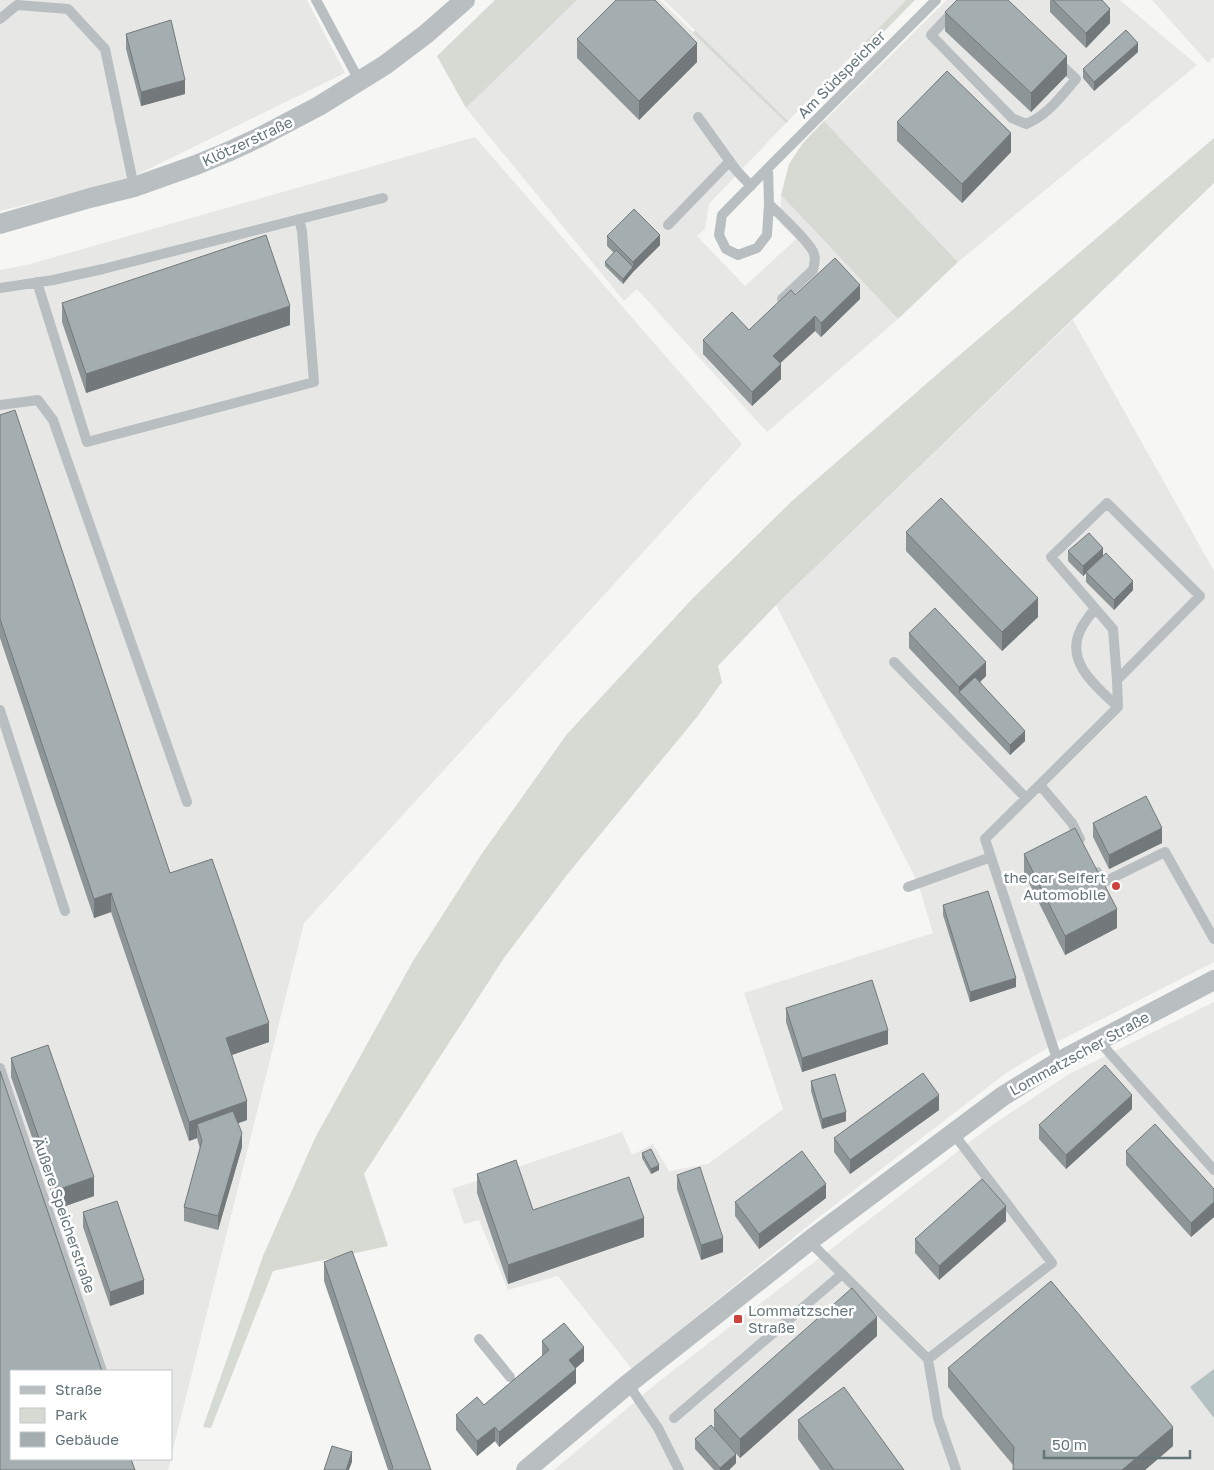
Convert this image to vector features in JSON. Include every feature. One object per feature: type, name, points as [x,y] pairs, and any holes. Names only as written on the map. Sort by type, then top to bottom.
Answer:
[{"type":"street","name":"Klötzerstraße","points":[[0,224],[134,187],[230,151],[319,106],[360,82],[426,34],[465,0]]},
{"type":"street","name":"Lommatzscher Straße","points":[[526,1470],[628,1384],[809,1241],[1003,1096],[1098,1040],[1214,980]]},
{"type":"lane","points":[[316,0],[360,82]]},
{"type":"lane","name":"Am Südspeicher","points":[[768,168],[769,204],[767,235],[757,248],[738,255],[726,249],[719,235],[722,215],[768,168],[936,0]]},
{"type":"lane","points":[[964,0],[931,35],[1017,121],[1026,124],[1036,120],[1047,111],[1076,79],[1049,53]]},
{"type":"lane","points":[[0,19],[17,5],[68,9],[105,49],[134,187]]},
{"type":"lane","points":[[698,117],[751,186]]},
{"type":"lane","points":[[668,225],[730,161]]},
{"type":"lane","points":[[0,288],[53,280],[103,269],[383,198]]},
{"type":"lane","points":[[769,204],[809,245],[814,254],[815,263],[813,270],[774,307]]},
{"type":"lane","points":[[37,282],[86,442],[314,382],[302,232],[299,219]]},
{"type":"lane","points":[[0,405],[38,400],[53,420],[187,802]]},
{"type":"lane","points":[[1058,1062],[985,839],[1118,707],[1113,629],[1052,557],[1107,503],[1200,596],[1117,680]]},
{"type":"lane","points":[[1095,608],[1079,632],[1076,649],[1080,666],[1090,681],[1118,707]]},
{"type":"lane","points":[[894,662],[1026,798]]},
{"type":"lane","points":[[0,710],[65,911]]},
{"type":"lane","points":[[1040,785],[1072,823],[1085,849]]},
{"type":"lane","points":[[1094,866],[1102,883],[1165,852],[1214,939]]},
{"type":"lane","points":[[908,886],[991,857]]},
{"type":"lane","points":[[1098,1040],[1214,1170]]},
{"type":"lane","name":"Äußere Speicherstraße","points":[[0,1068],[102,1370]]},
{"type":"lane","points":[[928,1360],[1052,1263],[952,1133]]},
{"type":"lane","points":[[809,1241],[928,1360],[938,1418],[956,1470]]},
{"type":"lane","points":[[674,1418],[842,1274]]},
{"type":"lane","points":[[478,1339],[510,1377]]},
{"type":"lane","points":[[628,1384],[658,1428],[679,1470]]},
{"type":"shaded area","points":[[0,0],[307,0],[345,73],[126,180],[0,211]]},
{"type":"shaded area","points":[[577,0],[660,0],[786,123],[709,204],[705,229],[697,236],[745,286],[796,239],[780,223],[781,195],[898,319],[767,432],[637,289],[624,301],[466,108]]},
{"type":"shaded area","points":[[664,0],[906,0],[788,121]]},
{"type":"shaded area","points":[[947,0],[1120,0],[1197,65],[958,262],[824,121]]},
{"type":"shaded area","points":[[1152,0],[1214,0],[1214,57],[1208,63]]},
{"type":"shaded area","points":[[475,137],[742,444],[304,923],[172,1453],[172,1370],[10,1370],[10,1460],[171,1460],[168,1470],[0,1470],[0,270],[27,265]]},
{"type":"shaded area","points":[[1073,320],[1214,571],[1214,962],[1061,1040],[1006,1073],[814,1221],[632,1369],[558,1276],[508,1290],[479,1220],[464,1224],[452,1189],[622,1132],[632,1155],[653,1144],[669,1171],[708,1164],[783,1109],[744,993],[933,933],[918,883],[776,605]]},
{"type":"shaded area","points":[[1214,1002],[1214,1470],[554,1470],[657,1383],[992,1125],[1069,1074]]},
{"type":"shaded area","points":[[1214,1369],[1214,1418],[1190,1387]]},
{"type":"green space","points":[[495,0],[577,0],[466,108],[437,56]]},
{"type":"green space","points":[[906,0],[915,0],[866,50],[861,46]]},
{"type":"green space","points":[[695,30],[788,121],[786,123],[693,33]]},
{"type":"green space","points":[[824,121],[958,262],[898,319],[781,195],[789,164],[803,143]]},
{"type":"green space","points":[[1214,138],[1214,183],[776,605],[718,666],[722,682],[697,717],[566,876],[504,958],[364,1174],[388,1246],[273,1271],[211,1428],[203,1427],[263,1256],[315,1138],[413,961],[483,852],[567,734],[694,597],[793,500]]},
{"type":"building","points":[[616,0],[655,0],[697,43],[639,101],[577,39]]},
{"type":"building","points":[[957,0],[1008,0],[1067,56],[1031,93],[945,12]]},
{"type":"building","points":[[1053,0],[1102,0],[1110,9],[1086,33]]},
{"type":"building","points":[[171,20],[185,80],[141,92],[126,34]]},
{"type":"building","points":[[1126,30],[1138,43],[1094,82],[1083,69]]},
{"type":"building","points":[[947,71],[1011,133],[962,184],[897,122]]},
{"type":"building","points":[[634,209],[660,235],[633,262],[607,236]]},
{"type":"building","points":[[266,235],[290,306],[86,374],[62,303]]},
{"type":"building","points":[[616,250],[633,267],[623,279],[605,262]]},
{"type":"building","points":[[835,258],[860,285],[821,323],[815,316],[773,356],[781,364],[752,392],[703,340],[732,312],[749,330],[791,290],[795,295]]},
{"type":"building","points":[[15,410],[170,873],[212,859],[269,1023],[226,1038],[247,1101],[189,1122],[111,893],[94,899],[0,619],[0,415]]},
{"type":"building","points":[[941,498],[1038,598],[1002,632],[906,532]]},
{"type":"building","points":[[1089,533],[1103,548],[1083,566],[1068,551]]},
{"type":"building","points":[[1106,553],[1133,581],[1114,600],[1086,572]]},
{"type":"building","points":[[935,608],[986,662],[959,687],[909,633]]},
{"type":"building","points":[[975,677],[1025,731],[1010,745],[959,692]]},
{"type":"building","points":[[1146,796],[1162,828],[1109,855],[1093,823]]},
{"type":"building","points":[[1075,828],[1117,909],[1065,936],[1024,854]]},
{"type":"building","points":[[988,891],[1016,978],[970,992],[943,905]]},
{"type":"building","points":[[872,980],[888,1030],[802,1058],[786,1008]]},
{"type":"building","points":[[48,1045],[94,1177],[57,1190],[11,1058]]},
{"type":"building","points":[[1105,1065],[1132,1095],[1066,1155],[1039,1125]]},
{"type":"building","points":[[0,1071],[102,1370],[10,1370],[10,1460],[131,1460],[135,1470],[0,1470]]},
{"type":"building","points":[[923,1073],[939,1095],[850,1160],[834,1138]]},
{"type":"building","points":[[835,1074],[846,1112],[822,1119],[811,1081]]},
{"type":"building","points":[[233,1111],[242,1133],[218,1216],[184,1207],[202,1141],[197,1124]]},
{"type":"building","points":[[1155,1124],[1214,1189],[1214,1202],[1191,1223],[1126,1151]]},
{"type":"building","points":[[651,1149],[659,1165],[651,1169],[642,1153]]},
{"type":"building","points":[[802,1151],[826,1184],[759,1234],[735,1202]]},
{"type":"building","points":[[516,1160],[533,1210],[629,1177],[644,1218],[508,1265],[477,1174]]},
{"type":"building","points":[[700,1167],[723,1238],[701,1245],[677,1175]]},
{"type":"building","points":[[982,1179],[1006,1206],[939,1266],[915,1239]]},
{"type":"building","points":[[117,1201],[144,1280],[110,1292],[83,1212]]},
{"type":"building","points":[[352,1251],[431,1470],[391,1470],[393,1468],[324,1262]]},
{"type":"building","points":[[1051,1281],[1173,1427],[1122,1470],[1013,1470],[1014,1447],[948,1368]]},
{"type":"building","points":[[852,1288],[877,1317],[740,1439],[714,1410]]},
{"type":"building","points":[[564,1323],[584,1347],[569,1360],[576,1369],[499,1432],[495,1427],[477,1441],[456,1415],[477,1397],[484,1405],[549,1350],[542,1341]]},
{"type":"building","points":[[844,1387],[904,1470],[834,1470],[798,1420]]},
{"type":"building","points":[[711,1425],[736,1454],[720,1468],[695,1439]]},
{"type":"building","points":[[332,1446],[352,1452],[346,1470],[324,1470]]},
{"type":"place","name":"the car Seifert Automobile","points":[[1116,886]]},
{"type":"place","name":"Lommatzscher Straße","points":[[738,1319]]}]
